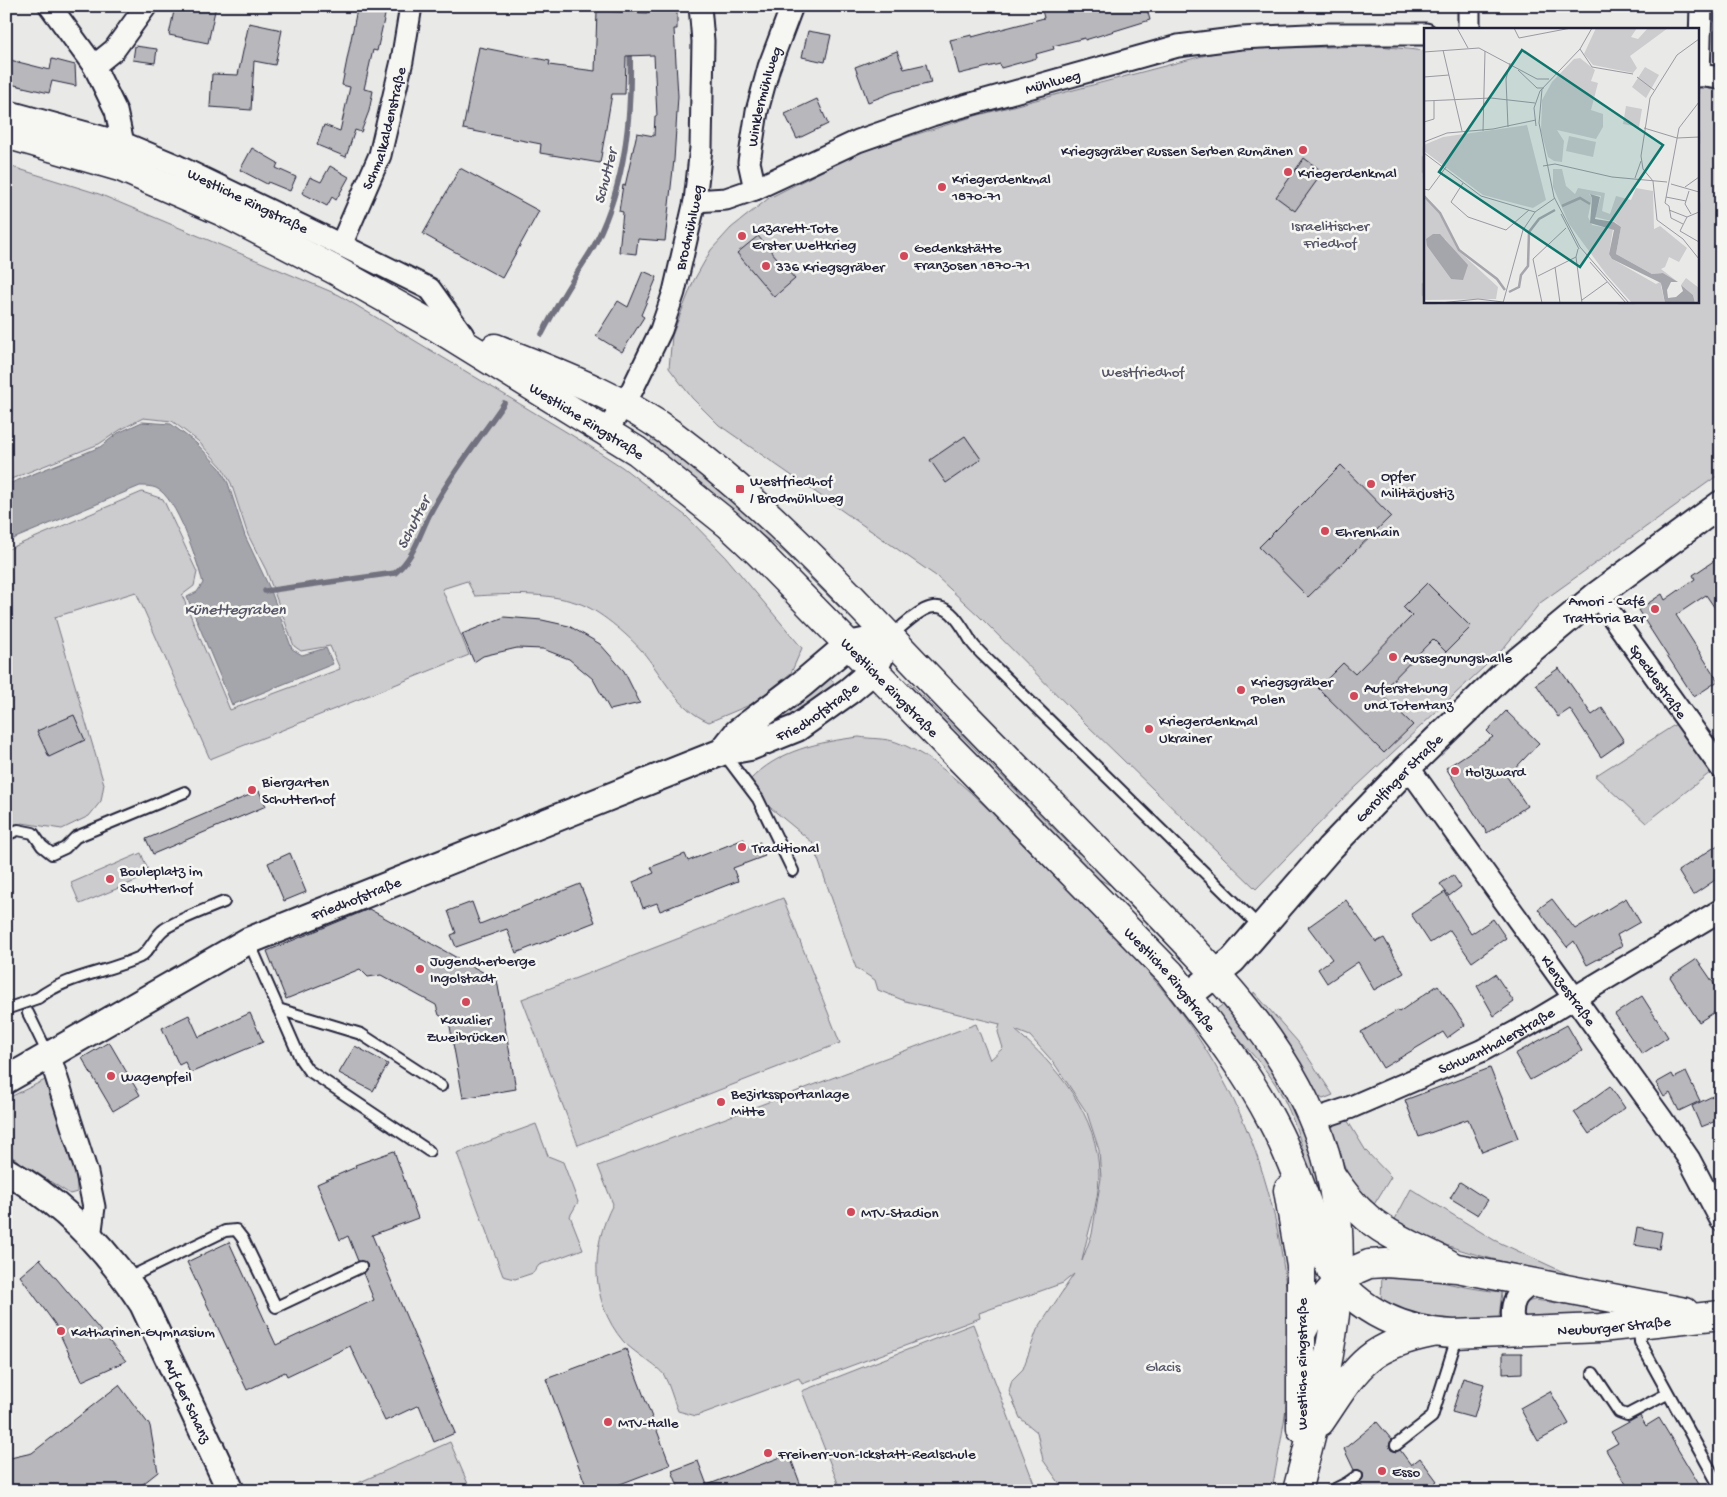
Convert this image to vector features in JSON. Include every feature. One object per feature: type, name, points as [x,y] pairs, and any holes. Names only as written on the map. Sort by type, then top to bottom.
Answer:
[{"type":"main road","name":"Westliche Ringstraße","points":[[6,134],[120,168],[223,212],[333,268],[450,332],[607,431],[637,451],[728,524],[1144,946],[1188,996],[1244,1074],[1273,1123],[1299,1181],[1331,1270],[1338,1282]]},
{"type":"main road","name":"Westliche Ringstraße","points":[[450,332],[587,385],[671,434],[750,498],[889,637],[1217,974],[1251,1013],[1274,1046],[1294,1080],[1313,1120],[1329,1172],[1336,1210],[1338,1282],[1332,1336],[1314,1432],[1298,1490]]},
{"type":"main road","name":"Westliche Ringstraße","points":[[1273,1123],[1301,1266],[1302,1403],[1298,1490]]},
{"type":"main road","name":"Neuburger Straße","points":[[1329,1172],[1347,1197],[1377,1225],[1457,1268]]},
{"type":"main road","name":"Neuburger Straße","points":[[1302,1332],[1312,1312],[1338,1282],[1355,1270],[1369,1264],[1386,1263],[1457,1268],[1533,1284],[1712,1315]]},
{"type":"main road","name":"Neuburger Straße","points":[[1338,1282],[1352,1295],[1383,1317],[1405,1326],[1444,1333]]},
{"type":"main road","name":"Neuburger Straße","points":[[1314,1432],[1364,1362],[1394,1343],[1408,1338],[1444,1333],[1640,1325],[1712,1315]]},
{"type":"street","points":[[50,6],[94,66],[116,111],[123,143]]},
{"type":"street","points":[[94,66],[114,50],[146,6]]},
{"type":"street","name":"Schmalkaldenstraße","points":[[341,245],[380,155],[402,60],[411,6]]},
{"type":"street","name":"Brodmühlweg","points":[[607,431],[623,405],[661,330],[674,292],[695,201],[701,148],[703,41],[700,6]]},
{"type":"street","name":"Winklermühlweg","points":[[755,189],[749,162],[757,111],[769,67],[792,6]]},
{"type":"street","points":[[1468,28],[1469,6]]},
{"type":"street","points":[[1700,40],[1701,6]]},
{"type":"street","name":"Mühlweg","points":[[695,201],[726,198],[755,189],[858,141],[932,115],[1178,46],[1241,38],[1329,34],[1424,34]]},
{"type":"street","points":[[1700,75],[1721,78]]},
{"type":"street","name":"Westliche Ringstraße","points":[[6,112],[123,143],[173,164],[430,289],[450,332]]},
{"type":"street","name":"Gerolfinger Straße","points":[[1188,996],[1217,974],[1262,928],[1329,849],[1408,767],[1514,664],[1597,595],[1721,504]]},
{"type":"street","name":"Specklestraße","points":[[1597,595],[1721,768]]},
{"type":"street","points":[[848,644],[889,637]]},
{"type":"street","name":"Friedhofstraße","points":[[6,1080],[50,1057],[248,941],[722,752],[750,747],[797,728],[844,695],[874,670],[889,637]]},
{"type":"street","name":"Friedhofstraße","points":[[722,752],[737,733],[802,684],[848,644]]},
{"type":"street","name":"Klenzestraße","points":[[1408,767],[1576,997],[1689,1159],[1721,1220]]},
{"type":"street","name":"Schwanthalerstraße","points":[[1313,1120],[1349,1108],[1481,1050],[1576,997],[1721,910]]},
{"type":"street","points":[[50,1057],[87,1174],[94,1207],[90,1238]]},
{"type":"street","name":"Auf der Schanz","points":[[6,1171],[26,1182],[59,1207],[90,1238],[126,1279],[143,1304],[231,1491]]},
{"type":"street","points":[[1524,1331],[1513,1320],[1512,1307],[1518,1295],[1533,1284]]},
{"type":"lane","points":[[889,637],[924,610],[933,608],[946,610],[959,620],[972,643],[991,663],[1262,928]]},
{"type":"lane","points":[[722,752],[758,799],[793,871]]},
{"type":"lane","points":[[6,835],[18,830],[33,833],[42,846],[52,854],[65,848],[76,837],[185,792]]},
{"type":"lane","points":[[6,1009],[38,998],[52,987],[70,980],[125,964],[143,955],[163,930],[224,902]]},
{"type":"lane","points":[[248,941],[301,1060],[308,1070],[429,1151]]},
{"type":"lane","points":[[278,1008],[361,1034],[441,1086]]},
{"type":"lane","points":[[28,1013],[50,1057]]},
{"type":"lane","points":[[126,1279],[225,1232],[236,1230],[243,1239],[276,1307],[361,1267]]},
{"type":"lane","points":[[1640,1325],[1640,1342],[1721,1489]]},
{"type":"lane","points":[[1396,1445],[1432,1417],[1454,1347],[1444,1333]]},
{"type":"lane","points":[[1593,1373],[1618,1412],[1627,1415],[1668,1394]]},
{"type":"lane","points":[[1331,1491],[1347,1484],[1357,1476]]},
{"type":"green space","name":"Westfriedhof","points":[[1379,46],[1424,51],[1424,302],[1700,302],[1700,87],[1721,91],[1721,473],[1540,603],[1502,650],[1341,801],[1256,889],[936,576],[719,425],[692,398],[669,368],[672,336],[693,282],[711,250],[731,228],[769,198],[860,152],[975,116],[1229,49]]},
{"type":"green space","points":[[6,165],[99,194],[339,295],[622,467],[686,516],[725,556],[802,648],[791,673],[752,704],[709,722],[688,709],[679,700],[642,651],[621,630],[586,606],[565,599],[540,595],[475,596],[467,581],[442,589],[469,655],[210,759],[136,592],[55,617],[104,784],[101,801],[89,816],[62,829],[22,823],[6,830],[6,550],[142,492],[163,499],[197,572],[194,586],[182,595],[230,710],[340,669],[330,646],[301,651],[294,646],[266,570],[248,535],[231,483],[222,467],[198,441],[172,421],[143,418],[99,444],[6,481]]},
{"type":"green space","points":[[654,436],[755,517],[842,604],[839,607],[785,553],[647,446]]},
{"type":"green space","points":[[825,673],[836,685],[780,724],[741,734]]},
{"type":"green space","points":[[909,682],[1078,853],[1095,861],[1194,966],[1191,969],[1110,885],[1089,874],[905,686]]},
{"type":"green space","points":[[1676,724],[1711,772],[1646,823],[1595,776]]},
{"type":"green space","name":"Glacis","points":[[859,737],[896,742],[914,750],[952,776],[971,792],[1098,919],[1143,967],[1192,1028],[1221,1076],[1245,1126],[1264,1177],[1278,1231],[1286,1285],[1289,1341],[1287,1398],[1272,1491],[1065,1491],[1043,1460],[1037,1432],[1020,1418],[1009,1391],[1012,1380],[1023,1369],[1037,1330],[1074,1274],[1063,1283],[979,1313],[980,1318],[802,1384],[799,1378],[696,1416],[678,1411],[664,1375],[627,1345],[612,1325],[604,1309],[599,1292],[597,1256],[605,1221],[613,1204],[598,1166],[976,1024],[990,1060],[1003,1048],[998,1032],[1000,1024],[905,1001],[878,990],[875,980],[856,968],[812,842],[766,804],[749,781],[760,770],[800,749]],"holes":[[[1015,1030],[1030,1036],[1054,1063],[1087,1113],[1099,1150],[1101,1178],[1092,1234],[1082,1261],[1097,1197],[1099,1175],[1097,1153],[1092,1133],[1073,1094],[1046,1060]]]},
{"type":"green space","name":"Bouleplatz im Schutterhof","points":[[141,853],[150,875],[80,904],[71,883]]},
{"type":"green space","points":[[783,898],[840,1043],[578,1145],[522,999]]},
{"type":"green space","points":[[1254,992],[1298,1042],[1333,1095],[1323,1099],[1317,1095],[1253,998]]},
{"type":"green space","points":[[1228,1001],[1272,1064],[1308,1137],[1322,1196],[1317,1194],[1295,1125],[1276,1085],[1214,1011]]},
{"type":"green space","points":[[45,1080],[76,1166],[77,1192],[70,1194],[6,1153],[6,1099]]},
{"type":"green space","points":[[1346,1118],[1366,1151],[1391,1177],[1373,1206],[1348,1175],[1330,1128]]},
{"type":"green space","points":[[536,1124],[548,1156],[563,1162],[578,1202],[570,1216],[583,1249],[539,1265],[533,1273],[515,1279],[503,1276],[457,1153]]},
{"type":"green space","points":[[1411,1189],[1494,1240],[1572,1276],[1481,1256],[1436,1242],[1393,1223]]},
{"type":"green space","points":[[1382,1273],[1412,1276],[1502,1292],[1498,1325],[1433,1326],[1381,1302]]},
{"type":"green space","points":[[1534,1300],[1631,1313],[1523,1320],[1522,1307],[1527,1302]]},
{"type":"green space","points":[[973,1324],[1037,1491],[841,1491],[802,1391]]},
{"type":"green space","points":[[450,1442],[471,1491],[340,1491]]},
{"type":"water","name":"Künettegraben","points":[[142,422],[171,424],[196,443],[220,468],[228,483],[245,536],[271,591],[292,649],[302,655],[326,648],[333,664],[232,705],[187,597],[197,592],[203,583],[196,560],[179,516],[164,494],[156,488],[140,486],[6,542],[6,485],[100,447],[118,433]]},
{"type":"building","points":[[175,6],[216,6],[208,43],[169,35]]},
{"type":"building","points":[[368,6],[387,6],[377,51],[373,50],[364,89],[373,91],[369,111],[361,132],[355,130],[346,157],[317,145],[324,125],[340,131],[350,87],[342,85],[357,9],[367,10]]},
{"type":"building","points":[[648,6],[677,6],[677,29],[674,29],[678,96],[674,160],[665,241],[638,239],[636,254],[619,252],[623,212],[619,211],[623,185],[625,186],[637,133],[654,136],[655,116],[657,116],[654,55],[626,56],[625,94],[612,94],[600,163],[540,153],[541,144],[463,129],[479,47],[550,61],[549,65],[595,71],[597,11],[648,13]]},
{"type":"building","points":[[1056,6],[1146,6],[1150,20],[1085,40],[1085,38],[1053,46],[1054,49],[1036,54],[1037,58],[1001,68],[1000,64],[959,74],[950,40],[972,35],[972,37],[1044,18],[1042,10]]},
{"type":"building","points":[[249,23],[282,30],[275,65],[254,61],[251,110],[210,107],[212,74],[238,75]]},
{"type":"building","points":[[808,31],[831,35],[825,62],[802,57]]},
{"type":"building","points":[[135,46],[157,49],[155,63],[133,60]]},
{"type":"building","points":[[897,51],[904,69],[926,64],[931,83],[894,92],[868,102],[855,67]]},
{"type":"building","points":[[6,59],[50,70],[52,59],[75,65],[76,86],[52,81],[49,93],[6,83]]},
{"type":"building","points":[[817,99],[828,124],[797,139],[785,114]]},
{"type":"building","points":[[252,148],[278,163],[276,168],[296,177],[290,191],[268,182],[267,184],[240,170]]},
{"type":"building","points":[[1304,158],[1323,172],[1295,211],[1276,197]]},
{"type":"building","points":[[330,166],[349,177],[336,200],[332,197],[327,206],[302,193],[310,177],[321,182]]},
{"type":"building","points":[[460,168],[539,211],[502,278],[423,234]]},
{"type":"building","name":"336 Kriegsgräber","points":[[758,236],[795,279],[774,297],[737,253]]},
{"type":"building","points":[[643,271],[657,277],[641,315],[644,317],[622,352],[596,336],[618,301],[628,307]]},
{"type":"building","points":[[965,436],[981,459],[946,483],[930,460]]},
{"type":"building","name":"Ehrenhain","points":[[1341,465],[1391,516],[1308,597],[1259,547]]},
{"type":"building","points":[[1721,556],[1721,617],[1706,595],[1676,615],[1718,681],[1694,697],[1638,610],[1662,594],[1665,600],[1695,579],[1693,575]]},
{"type":"building","name":"Aussegnungshalle","points":[[1427,583],[1471,627],[1446,652],[1433,639],[1380,693],[1413,725],[1384,753],[1318,688],[1343,663],[1355,674],[1412,616],[1403,607]]},
{"type":"building","points":[[504,617],[542,620],[569,626],[600,644],[624,671],[640,703],[610,710],[593,679],[569,659],[543,649],[517,648],[483,656],[474,662],[462,634]]},
{"type":"building","points":[[1559,668],[1592,715],[1602,708],[1624,741],[1601,757],[1570,709],[1558,717],[1536,684]]},
{"type":"building","points":[[1506,711],[1539,743],[1507,777],[1527,806],[1487,833],[1446,768],[1493,737],[1487,731]]},
{"type":"building","points":[[74,715],[85,740],[49,757],[37,731]]},
{"type":"building","points":[[259,791],[266,806],[153,854],[146,839]]},
{"type":"building","points":[[744,839],[747,847],[760,842],[765,856],[733,868],[738,881],[660,911],[657,903],[643,908],[633,882],[654,873],[651,867],[685,854],[688,861]]},
{"type":"building","points":[[1721,843],[1721,876],[1693,895],[1678,871]]},
{"type":"building","points":[[290,853],[306,892],[284,901],[268,863]]},
{"type":"building","points":[[1453,875],[1461,887],[1449,896],[1440,884]]},
{"type":"building","points":[[580,884],[595,922],[516,953],[507,929],[456,947],[451,935],[456,933],[448,911],[472,902],[480,924]]},
{"type":"building","points":[[1445,892],[1471,934],[1493,919],[1506,938],[1472,962],[1450,930],[1430,943],[1411,914]]},
{"type":"building","points":[[1626,898],[1640,922],[1617,935],[1622,946],[1587,965],[1574,941],[1567,947],[1538,909],[1552,899],[1575,929]]},
{"type":"building","points":[[1346,900],[1376,942],[1384,938],[1404,973],[1374,990],[1358,962],[1327,983],[1318,969],[1332,959],[1308,927]]},
{"type":"building","name":"Kavalier Zweibrücken","points":[[369,909],[497,980],[516,1089],[463,1098],[449,1021],[439,1015],[436,1005],[381,975],[368,977],[360,969],[286,999],[267,951]]},
{"type":"building","points":[[1697,959],[1721,994],[1721,1008],[1699,1022],[1670,977]]},
{"type":"building","points":[[1495,974],[1514,1002],[1494,1016],[1477,986]]},
{"type":"building","points":[[1438,985],[1465,1025],[1447,1038],[1443,1032],[1383,1068],[1361,1032],[1398,1010],[1399,1012]]},
{"type":"building","points":[[1642,996],[1668,1037],[1642,1054],[1615,1014]]},
{"type":"building","points":[[250,1013],[263,1042],[190,1073],[185,1062],[179,1065],[162,1028],[189,1015],[199,1037]]},
{"type":"building","points":[[1567,1025],[1582,1051],[1530,1080],[1515,1054]]},
{"type":"building","name":"Wagenpfeil","points":[[109,1042],[140,1095],[113,1111],[82,1058]]},
{"type":"building","points":[[355,1046],[388,1064],[373,1091],[339,1073]]},
{"type":"building","points":[[1490,1068],[1518,1138],[1482,1152],[1468,1119],[1419,1137],[1405,1100]]},
{"type":"building","points":[[1686,1072],[1700,1101],[1679,1111],[1670,1093],[1664,1097],[1656,1083],[1672,1074],[1674,1078]]},
{"type":"building","points":[[1610,1086],[1625,1108],[1589,1134],[1574,1112]]},
{"type":"building","points":[[1721,1092],[1721,1119],[1701,1127],[1692,1106]]},
{"type":"building","points":[[394,1151],[418,1218],[372,1235],[455,1433],[434,1442],[419,1405],[385,1421],[350,1346],[287,1376],[285,1372],[247,1390],[187,1262],[229,1242],[276,1345],[374,1300],[363,1273],[367,1270],[367,1264],[358,1261],[348,1236],[340,1240],[317,1184],[356,1167],[355,1165]]},
{"type":"building","points":[[1460,1182],[1488,1200],[1478,1215],[1450,1198]]},
{"type":"building","points":[[1637,1227],[1662,1232],[1659,1249],[1634,1245]]},
{"type":"building","points":[[40,1259],[126,1361],[82,1381],[55,1324],[20,1276]]},
{"type":"building","name":"MTV-Halle","points":[[626,1349],[670,1465],[615,1486],[617,1491],[588,1491],[546,1379]]},
{"type":"building","points":[[1503,1353],[1522,1353],[1522,1373],[1503,1374]]},
{"type":"building","points":[[1463,1378],[1484,1384],[1474,1418],[1452,1412]]},
{"type":"building","points":[[119,1385],[150,1426],[158,1472],[134,1491],[6,1491],[6,1459],[32,1453]]},
{"type":"building","points":[[1550,1391],[1569,1424],[1538,1441],[1520,1408]]},
{"type":"building","points":[[1640,1416],[1646,1426],[1659,1418],[1703,1491],[1630,1491],[1606,1450],[1618,1443],[1611,1432]]},
{"type":"building","points":[[1377,1422],[1392,1440],[1389,1445],[1391,1450],[1396,1452],[1400,1450],[1411,1465],[1420,1458],[1437,1481],[1424,1491],[1364,1491],[1360,1482],[1363,1478],[1363,1472],[1354,1470],[1344,1449]]},
{"type":"building","points":[[789,1454],[803,1491],[680,1491],[672,1471],[698,1461],[707,1485]]},
{"type":"waterway","name":"Schutter","points":[[629,6],[630,19]]},
{"type":"waterway","name":"Schutter","points":[[542,334],[596,242],[614,196],[625,148],[628,123],[630,48]]},
{"type":"waterway","name":"Schutter","points":[[265,591],[395,573],[413,551],[428,517],[449,481],[504,403]]},
{"type":"place","name":"Kriegsgräber Russen Serben Rumänen","points":[[1303,150]]},
{"type":"place","name":"Kriegerdenkmal","points":[[1288,172]]},
{"type":"place","name":"Kriegerdenkmal 1870-71","points":[[942,187]]},
{"type":"place","name":"Lazarett-Tote Erster Weltkrieg","points":[[742,236]]},
{"type":"place","name":"Gedenkstätte Franzosen 1870-71","points":[[904,256]]},
{"type":"place","name":"336 Kriegsgräber","points":[[766,266]]},
{"type":"place","name":"Opfer Militärjustiz","points":[[1371,484]]},
{"type":"place","name":"Westfriedhof / Brodmühlweg","points":[[740,489]]},
{"type":"place","name":"Ehrenhain","points":[[1325,531]]},
{"type":"place","name":"Amori - Café Trattoria Bar","points":[[1655,609]]},
{"type":"place","name":"Aussegnungshalle","points":[[1393,657]]},
{"type":"place","name":"Kriegsgräber Polen","points":[[1241,690]]},
{"type":"place","name":"Auferstehung und Totentanz","points":[[1354,696]]},
{"type":"place","name":"Kriegerdenkmal Ukrainer","points":[[1149,729]]},
{"type":"place","name":"Holzward","points":[[1455,771]]},
{"type":"place","name":"Biergarten Schutterhof","points":[[252,790]]},
{"type":"place","name":"Traditional","points":[[742,847]]},
{"type":"place","name":"Bouleplatz im Schutterhof","points":[[110,879]]},
{"type":"place","name":"Jugendherberge Ingolstadt","points":[[420,969]]},
{"type":"place","name":"Kavalier Zweibrücken","points":[[466,1002]]},
{"type":"place","name":"Wagenpfeil","points":[[111,1076]]},
{"type":"place","name":"Bezirkssportanlage Mitte","points":[[721,1102]]},
{"type":"place","name":"MTV-Stadion","points":[[851,1212]]},
{"type":"place","name":"Katharinen-Gymnasium","points":[[61,1331]]},
{"type":"place","name":"MTV-Halle","points":[[608,1422]]},
{"type":"place","name":"Freiherr-von-Ickstatt-Realschule","points":[[768,1453]]},
{"type":"place","name":"Esso","points":[[1382,1471]]},
{"type":"park label","name":"Israelitischer Friedhof","points":[[1330,234]]}]
